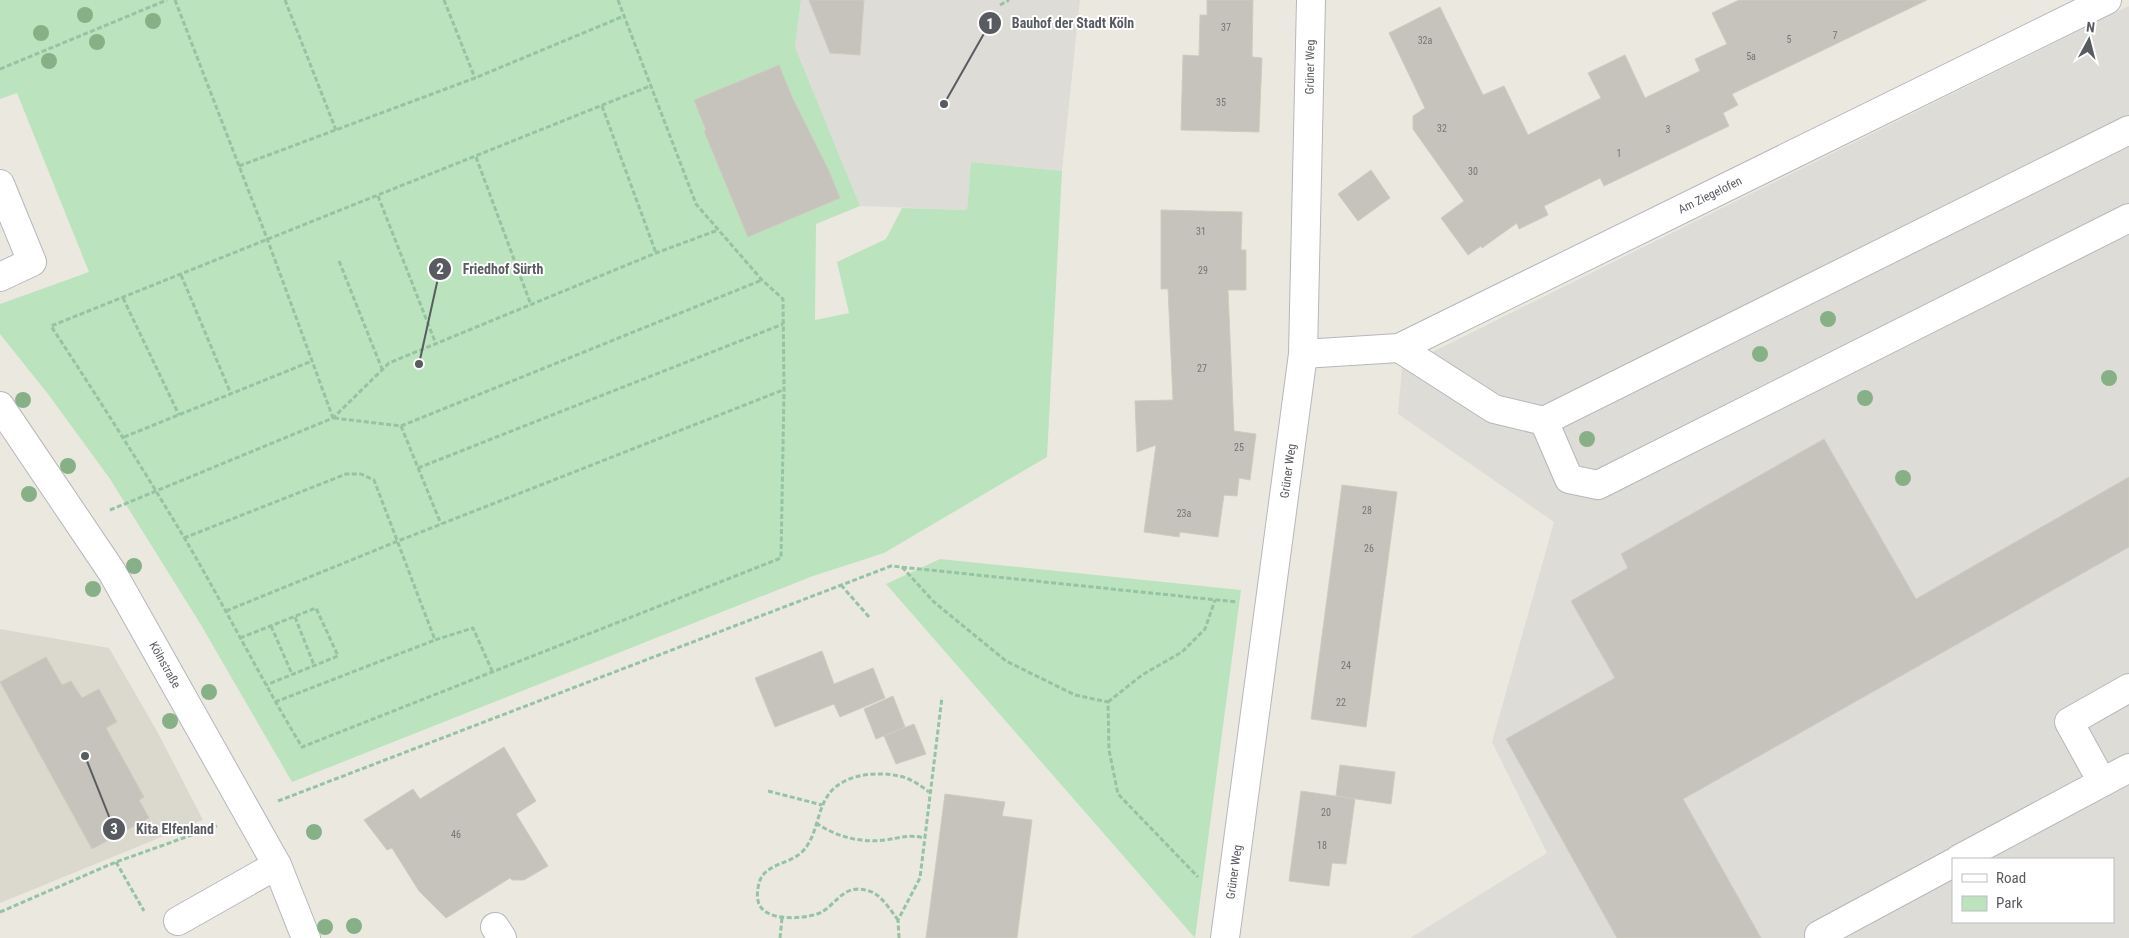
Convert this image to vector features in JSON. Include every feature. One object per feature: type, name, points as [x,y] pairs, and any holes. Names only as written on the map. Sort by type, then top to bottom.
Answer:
[{"type":"street","name":"Grüner Weg","points":[[1225,938],[1303,354],[1311,0]]},
{"type":"street","name":"Am Ziegelofen","points":[[1303,354],[1399,348],[2107,0]]},
{"type":"street","points":[[1399,348],[1494,409],[1544,421],[2129,130]]},
{"type":"street","points":[[0,184],[32,262],[0,277]]},
{"type":"street","points":[[1544,421],[1569,479],[1598,485],[2129,218]]},
{"type":"street","name":"Kölnstraße","points":[[0,406],[112,572],[277,865],[306,938]]},
{"type":"street","points":[[2102,782],[2069,722],[2129,688]]},
{"type":"street","points":[[1961,858],[2129,768]]},
{"type":"street","points":[[1821,938],[1819,935],[1952,864]]},
{"type":"street","points":[[178,921],[277,865]]},
{"type":"path","points":[[0,69],[167,0]]},
{"type":"path","points":[[175,0],[268,241],[333,418]]},
{"type":"path","points":[[285,0],[336,130]]},
{"type":"path","points":[[444,0],[475,78]]},
{"type":"path","points":[[618,0],[696,204],[762,280],[783,299],[784,390],[781,558],[302,747],[184,538],[124,437],[51,326],[268,241],[650,86]]},
{"type":"path","points":[[1000,5],[1009,0]]},
{"type":"path","points":[[239,166],[475,78],[624,16]]},
{"type":"path","points":[[602,106],[656,253]]},
{"type":"path","points":[[476,157],[531,305]]},
{"type":"path","points":[[378,196],[436,344]]},
{"type":"path","points":[[80,522],[333,418],[388,363],[656,253],[718,230]]},
{"type":"path","points":[[339,261],[382,369]]},
{"type":"path","points":[[182,275],[231,394]]},
{"type":"path","points":[[333,418],[401,426],[762,280]]},
{"type":"path","points":[[123,298],[179,415]]},
{"type":"path","points":[[418,468],[783,324]]},
{"type":"path","points":[[124,437],[312,361]]},
{"type":"path","points":[[226,612],[440,524],[784,390]]},
{"type":"path","points":[[401,426],[440,524]]},
{"type":"path","points":[[184,538],[346,474],[360,474],[374,480],[435,640]]},
{"type":"path","points":[[0,912],[116,862],[209,830],[248,812],[891,566],[1270,605]]},
{"type":"path","points":[[902,567],[934,602],[1006,661],[1075,695],[1108,702]]},
{"type":"path","points":[[841,584],[870,618]]},
{"type":"path","points":[[1108,702],[1142,675],[1182,652],[1205,629],[1215,600]]},
{"type":"path","points":[[240,638],[316,608],[338,656],[266,685]]},
{"type":"path","points":[[295,617],[314,665]]},
{"type":"path","points":[[271,626],[292,674]]},
{"type":"path","points":[[275,702],[435,640],[473,628],[493,673]]},
{"type":"path","points":[[899,938],[898,920],[920,878],[942,697]]},
{"type":"path","points":[[1108,702],[1109,750],[1118,794],[1229,910]]},
{"type":"path","points":[[898,920],[883,901],[870,891],[857,889],[840,895],[828,908],[817,914],[782,918],[770,915],[761,908],[757,898],[758,886],[763,874],[771,866],[797,856],[804,850],[829,792],[842,782],[860,776],[879,774],[900,776],[918,784],[929,792]]},
{"type":"path","points":[[768,791],[822,805]]},
{"type":"path","points":[[816,823],[844,838],[884,840],[912,835],[924,838]]},
{"type":"path","points":[[116,862],[149,918]]},
{"type":"path","points":[[780,938],[782,918]]},
{"type":"shaded area","points":[[801,0],[1080,0],[1062,171],[971,162],[967,210],[860,206],[795,47]]},
{"type":"shaded area","points":[[2129,6],[2129,938],[1410,938],[1547,853],[1492,742],[1554,522],[1398,414],[1402,367]]},
{"type":"shaded area","points":[[0,629],[109,648],[158,733],[203,820],[0,903]]},
{"type":"green space","points":[[0,0],[801,0],[795,47],[860,206],[816,224],[815,320],[849,313],[837,262],[886,239],[902,208],[967,210],[971,162],[1062,171],[1047,457],[884,553],[813,576],[292,782],[201,625],[110,479],[48,394],[0,334],[0,304],[89,272],[17,93],[0,99]]},
{"type":"green space","points":[[940,559],[1241,590],[1195,938],[886,584]]},
{"type":"building","points":[[809,0],[864,0],[860,55],[830,53]]},
{"type":"building","points":[[1207,0],[1253,0],[1252,57],[1262,58],[1259,132],[1181,130],[1183,55],[1199,56],[1200,15],[1207,15]]},
{"type":"building","points":[[1739,0],[1927,0],[1732,94],[1738,105],[1723,113],[1729,126],[1604,186],[1600,178],[1544,206],[1548,215],[1519,229],[1517,223],[1482,248],[1481,246],[1468,255],[1441,218],[1464,201],[1413,129],[1413,116],[1425,108],[1389,33],[1440,7],[1483,95],[1504,86],[1528,135],[1601,98],[1588,73],[1625,55],[1645,98],[1700,71],[1695,59],[1727,44],[1712,13]]},
{"type":"building","points":[[779,65],[792,97],[829,171],[840,198],[748,237],[704,131],[706,130],[694,100]]},
{"type":"building","points":[[1371,170],[1390,198],[1358,221],[1338,194]]},
{"type":"building","points":[[1161,210],[1242,212],[1241,250],[1246,250],[1246,290],[1228,290],[1234,431],[1256,434],[1250,480],[1239,478],[1237,496],[1224,495],[1218,537],[1180,532],[1179,537],[1144,532],[1156,445],[1137,452],[1135,401],[1173,400],[1168,289],[1161,289]]},
{"type":"building","points":[[1824,439],[1916,599],[2129,477],[2129,547],[1683,799],[1761,938],[1617,938],[1506,739],[1615,678],[1571,601],[1628,568],[1621,554]]},
{"type":"building","points":[[1342,485],[1397,492],[1366,727],[1311,719]]},
{"type":"building","points":[[822,651],[834,684],[873,668],[885,698],[840,717],[834,704],[775,727],[755,678]]},
{"type":"building","points":[[46,657],[62,685],[71,681],[82,698],[99,689],[117,722],[106,728],[144,797],[139,800],[149,818],[92,849],[0,682]]},
{"type":"building","points":[[893,696],[905,727],[876,739],[864,709]]},
{"type":"building","points":[[914,724],[926,754],[896,764],[884,736]]},
{"type":"building","points":[[504,747],[536,801],[516,814],[548,866],[524,880],[512,880],[510,878],[446,918],[419,891],[392,848],[387,850],[364,820],[413,789],[420,799]]},
{"type":"building","points":[[1340,765],[1395,772],[1391,804],[1336,796]]},
{"type":"building","points":[[1301,791],[1355,799],[1346,864],[1332,863],[1329,886],[1289,881]]},
{"type":"building","points":[[945,794],[1005,802],[1002,816],[1032,820],[1017,938],[926,938]]},
{"type":"place","name":"Bauhof der Stadt Köln","points":[[944,104]]},
{"type":"place","name":"Friedhof Sürth","points":[[419,364]]},
{"type":"place","name":"Kita Elfenland","points":[[85,756]]}]
